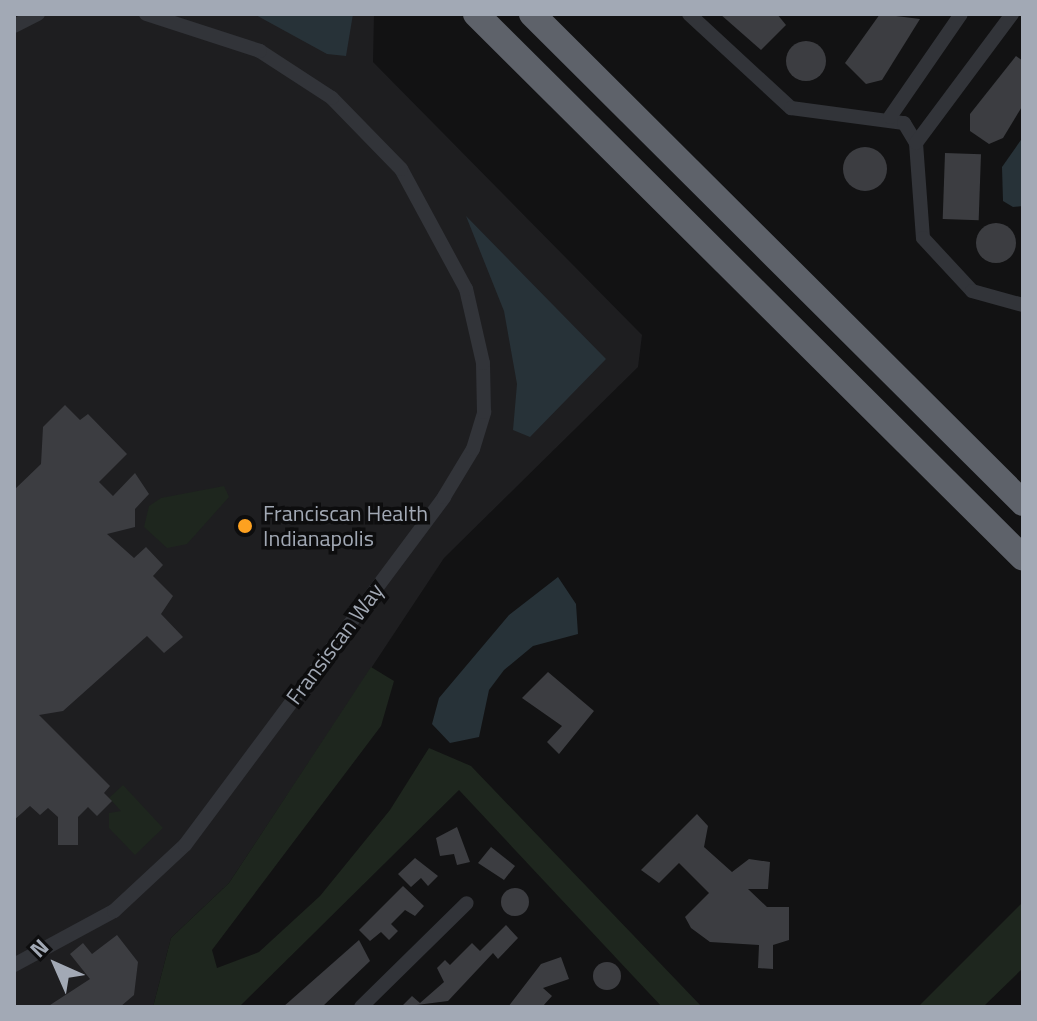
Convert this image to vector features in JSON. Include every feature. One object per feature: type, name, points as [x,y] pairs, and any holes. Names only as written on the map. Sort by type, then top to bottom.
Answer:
[{"type":"highway","points":[[476,14],[1023,558]]},
{"type":"highway","points":[[532,14],[1023,503]]},
{"type":"street","points":[[14,26],[38,14]]},
{"type":"street","name":"Fransiscan Way","points":[[14,965],[114,911],[185,845],[444,497],[473,449],[484,412],[483,363],[466,289],[401,169],[332,98],[260,51],[146,14]]},
{"type":"street","points":[[689,14],[791,108],[890,117],[916,143],[923,238],[972,291],[1023,305]]},
{"type":"street","points":[[890,117],[961,14]]},
{"type":"street","points":[[916,143],[1012,14]]},
{"type":"street","points":[[361,1007],[467,903]]},
{"type":"shaded area","name":"Franciscan Health Indianapolis","points":[[14,14],[374,14],[373,62],[642,335],[638,367],[444,558],[229,883],[171,938],[153,1007],[14,1007]]},
{"type":"shaded area","points":[[254,14],[353,14],[346,56],[327,54]]},
{"type":"shaded area","points":[[1023,137],[1023,206],[1013,207],[1003,201],[1002,167]]},
{"type":"shaded area","points":[[466,216],[606,359],[530,437],[513,430],[517,384],[504,311]]},
{"type":"shaded area","points":[[224,486],[229,497],[187,544],[167,548],[144,527],[149,506],[161,498]]},
{"type":"shaded area","points":[[558,577],[576,604],[578,634],[533,646],[504,670],[489,690],[479,737],[450,743],[432,724],[439,698],[509,615]]},
{"type":"shaded area","points":[[371,667],[394,681],[381,726],[212,950],[217,968],[259,952],[320,896],[390,810],[429,748],[471,766],[702,1007],[662,1007],[459,790],[239,1007],[153,1007],[171,938],[229,883]]},
{"type":"shaded area","points":[[123,785],[163,828],[135,855],[109,828],[109,813],[121,811],[109,798]]},
{"type":"shaded area","points":[[1023,902],[1023,968],[983,1007],[918,1007]]},
{"type":"building","points":[[720,14],[777,14],[786,25],[761,50]]},
{"type":"building","points":[[880,14],[920,19],[882,80],[866,84],[845,63]]},
{"type":"building","points":[[806,41],[820,47],[826,61],[820,75],[806,81],[792,75],[786,61],[792,47]]},
{"type":"building","points":[[1016,56],[1023,61],[1023,105],[1003,138],[989,144],[970,131],[970,114]]},
{"type":"building","points":[[865,147],[881,153],[887,169],[881,185],[865,191],[849,185],[843,169],[849,153]]},
{"type":"building","points":[[945,153],[981,154],[979,220],[943,219]]},
{"type":"building","points":[[996,223],[1010,229],[1016,243],[1010,257],[996,263],[982,257],[976,243],[982,229]]},
{"type":"building","points":[[65,405],[80,420],[88,414],[127,454],[99,482],[113,496],[135,473],[149,494],[135,509],[135,527],[107,534],[134,558],[146,547],[163,565],[153,576],[173,596],[161,614],[183,637],[164,653],[147,636],[63,711],[39,715],[110,786],[104,793],[112,801],[97,816],[88,807],[78,817],[78,845],[58,845],[58,817],[48,808],[40,815],[30,806],[14,820],[14,490],[41,464],[43,427]]},
{"type":"building","points":[[548,672],[594,711],[559,754],[547,742],[562,726],[522,698]]},
{"type":"building","points":[[697,814],[708,826],[704,847],[732,872],[749,859],[770,862],[768,889],[748,889],[767,907],[789,907],[789,940],[773,945],[773,969],[758,968],[759,945],[710,942],[691,928],[685,917],[709,893],[679,863],[659,883],[641,870]]},
{"type":"building","points":[[457,827],[470,862],[457,865],[454,854],[440,856],[436,838]]},
{"type":"building","points":[[491,847],[515,866],[504,880],[478,863]]},
{"type":"building","points":[[415,858],[438,876],[428,886],[421,878],[411,887],[398,874]]},
{"type":"building","points":[[403,886],[424,906],[415,916],[405,910],[391,924],[398,931],[389,940],[381,932],[370,941],[359,930]]},
{"type":"building","points":[[515,888],[525,892],[529,902],[525,912],[515,916],[505,912],[501,902],[505,892]]},
{"type":"building","points":[[506,925],[518,938],[498,959],[493,953],[448,1001],[401,1007],[412,996],[420,1003],[444,982],[437,968],[445,960],[450,965],[472,943],[480,951]]},
{"type":"building","points":[[117,935],[138,962],[134,995],[120,1007],[47,1007],[90,979],[70,954],[83,943],[92,954]]},
{"type":"building","points":[[359,940],[370,961],[322,1007],[283,1007]]},
{"type":"building","points":[[561,957],[569,979],[543,988],[552,996],[543,1006],[508,1007],[541,964]]},
{"type":"building","points":[[607,962],[617,966],[621,976],[617,986],[607,990],[597,986],[593,976],[597,966]]},
{"type":"place","name":"Franciscan Health Indianapolis","points":[[245,526]]}]
